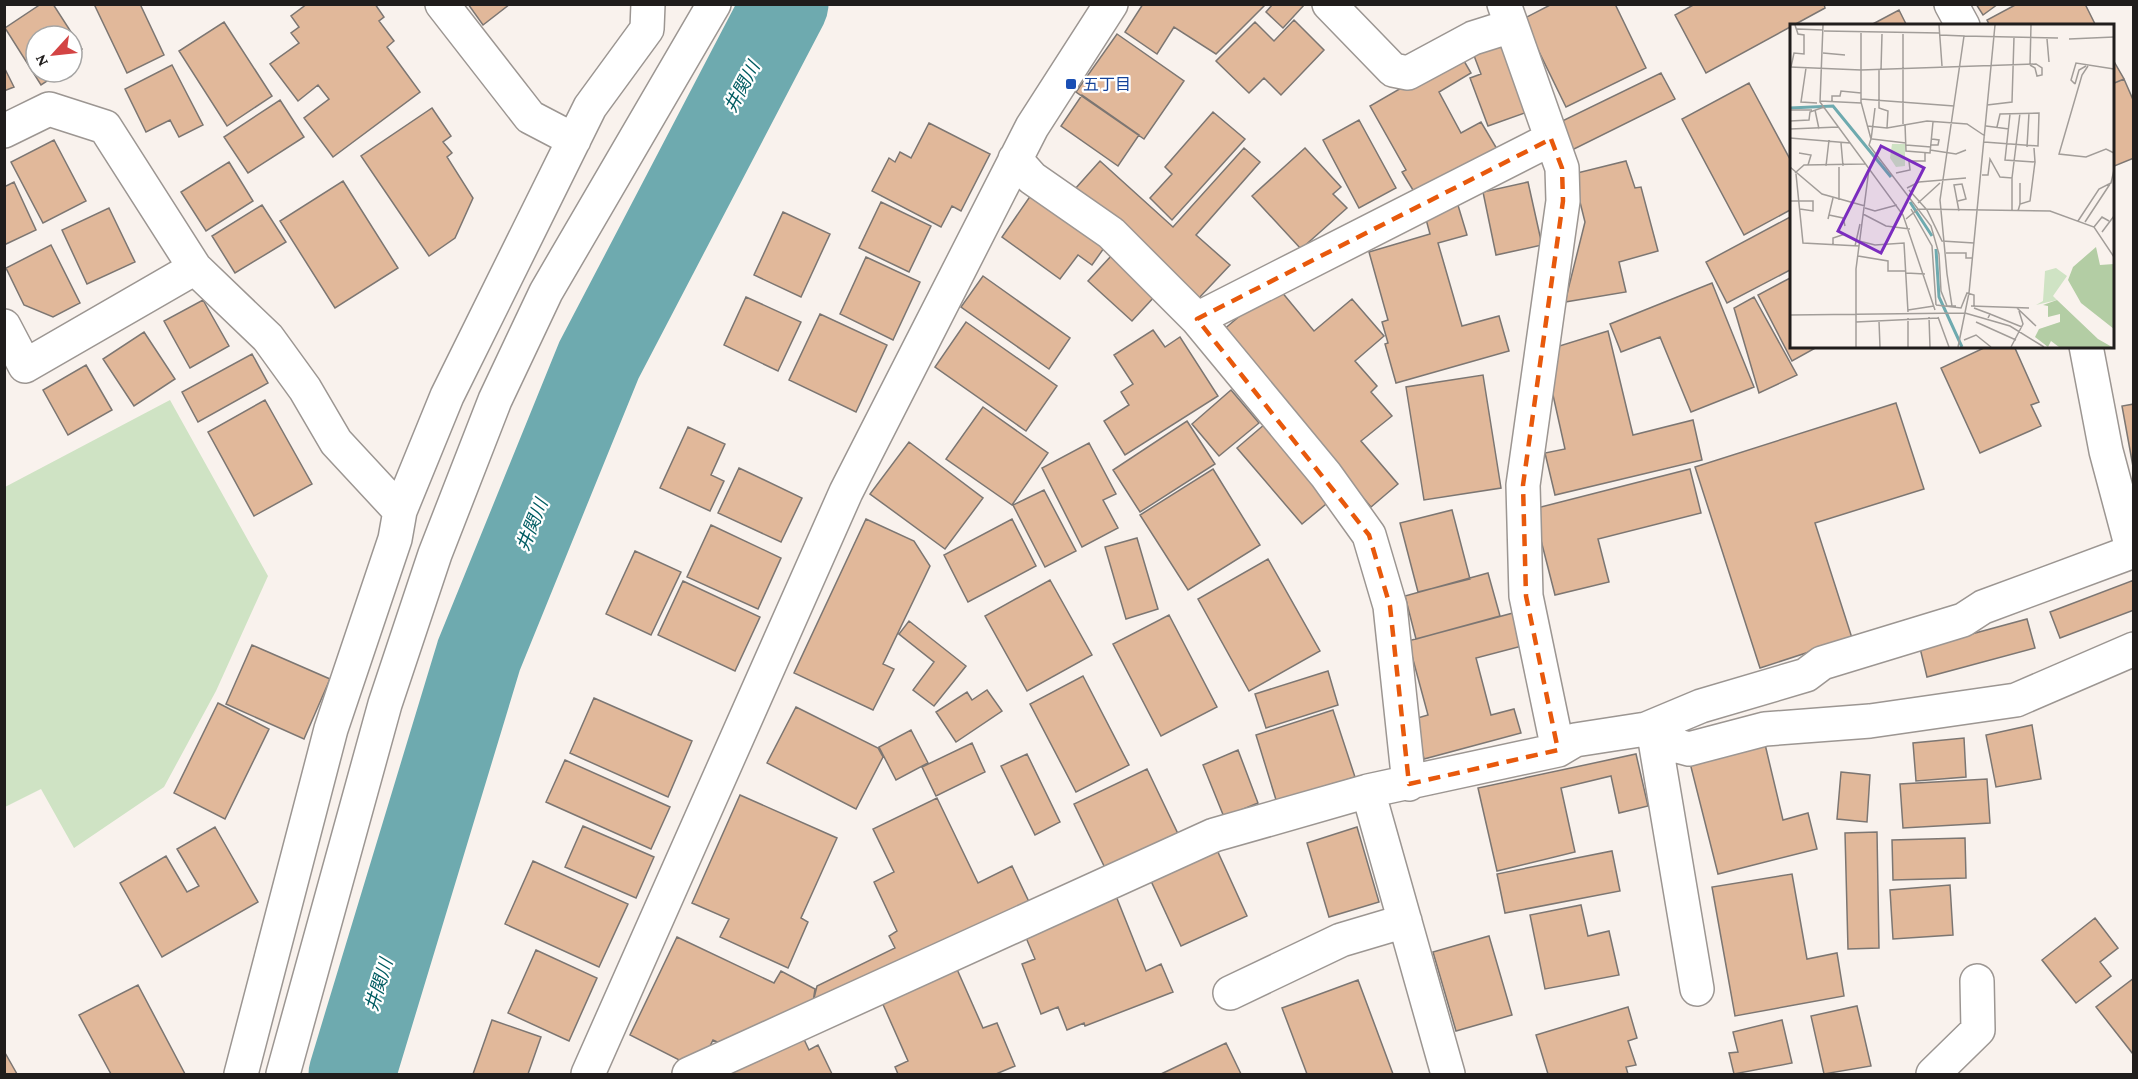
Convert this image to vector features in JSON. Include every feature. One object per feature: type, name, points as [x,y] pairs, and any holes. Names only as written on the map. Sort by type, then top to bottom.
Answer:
[{"type":"street","points":[[442,4],[530,117],[574,140]]},
{"type":"street","points":[[283,1074],[385,704],[435,554],[495,400],[546,292],[714,4]]},
{"type":"street","points":[[588,1074],[846,492],[1032,127],[1111,4]]},
{"type":"street","points":[[1329,4],[1393,70],[1408,73],[1473,38],[1508,15],[1562,168],[1563,201],[1523,485],[1526,596],[1558,750]]},
{"type":"street","points":[[1951,4],[1962,24]]},
{"type":"street","points":[[241,1074],[331,729],[395,539],[400,511],[447,396],[590,107],[653,13]]},
{"type":"street","points":[[4,131],[49,110],[105,127],[195,268],[268,338],[305,389],[336,442],[400,511]]},
{"type":"street","points":[[1197,319],[1551,139]]},
{"type":"street","points":[[1015,159],[1032,178],[1111,233],[1197,319],[1326,475],[1369,535],[1390,606],[1409,784]]},
{"type":"street","points":[[4,326],[25,366],[195,268]]},
{"type":"street","points":[[689,1074],[1214,835],[1368,791],[1409,784],[1558,750],[1575,740],[1650,734],[1701,706],[1806,675],[1822,663],[1963,620],[1983,607],[2133,551],[2106,451],[2086,348]]},
{"type":"street","points":[[1650,734],[1689,749],[1765,729],[1870,722],[2016,700],[2133,649]]},
{"type":"street","points":[[1650,734],[1697,989]]},
{"type":"street","points":[[1368,791],[1448,1074]]},
{"type":"street","points":[[1230,993],[1341,940],[1405,921]]},
{"type":"street","points":[[1933,1074],[1978,1030],[1977,981]]},
{"type":"highlighted area","points":[[1551,139],[1562,168],[1563,201],[1523,485],[1526,596],[1558,750],[1409,784],[1390,606],[1369,535],[1197,319]]},
{"type":"green space","points":[[170,400],[268,576],[216,691],[164,787],[74,848],[41,789],[5,807],[5,487]]},
{"type":"building","points":[[41,4],[53,4],[66,24],[24,24],[24,58],[5,28]]},
{"type":"building","points":[[94,4],[140,4],[164,55],[127,73]]},
{"type":"building","points":[[307,4],[375,4],[384,17],[379,21],[394,41],[387,47],[420,92],[333,157],[304,118],[329,99],[318,85],[298,101],[270,64],[299,43],[291,33],[299,27],[291,16]]},
{"type":"building","points":[[468,4],[510,4],[483,25]]},
{"type":"building","points":[[1143,4],[1266,4],[1216,54],[1174,27],[1157,54],[1125,32]]},
{"type":"building","points":[[1273,4],[1305,4],[1283,28],[1266,12]]},
{"type":"building","points":[[1552,4],[1615,4],[1646,68],[1566,107],[1523,19]]},
{"type":"building","points":[[1695,4],[1824,4],[1825,8],[1796,24],[1790,24],[1790,27],[1706,73],[1675,15]]},
{"type":"building","points":[[1976,4],[1998,4],[1983,15]]},
{"type":"building","points":[[2017,4],[2085,4],[2095,24],[1989,24],[1987,20]]},
{"type":"building","points":[[1899,10],[1906,24],[1873,24]]},
{"type":"building","points":[[1294,20],[1324,50],[1281,95],[1264,78],[1249,93],[1216,61],[1255,22],[1274,41]]},
{"type":"building","points":[[224,22],[272,96],[227,126],[179,51]]},
{"type":"building","points":[[1117,34],[1184,81],[1144,139],[1076,92]]},
{"type":"building","points":[[1505,42],[1530,111],[1488,126],[1470,78],[1481,74],[1473,53]]},
{"type":"building","points":[[1460,54],[1471,73],[1439,92],[1461,133],[1481,122],[1497,149],[1416,195],[1402,172],[1406,170],[1370,106]]},
{"type":"building","points":[[2114,62],[2124,79],[2114,83]]},
{"type":"building","points":[[172,65],[203,125],[179,137],[170,120],[146,132],[125,89]]},
{"type":"building","points":[[4,67],[14,87],[4,91]]},
{"type":"building","points":[[1661,73],[1675,99],[1570,151],[1556,124]]},
{"type":"building","points":[[2124,79],[2134,102],[2134,158],[2114,166],[2114,83]]},
{"type":"building","points":[[1749,83],[1790,159],[1790,210],[1744,235],[1682,119]]},
{"type":"building","points":[[1082,95],[1139,135],[1118,166],[1061,126]]},
{"type":"building","points":[[280,100],[304,137],[248,173],[224,137]]},
{"type":"building","points":[[432,108],[451,136],[443,142],[452,153],[447,157],[473,198],[455,238],[429,256],[361,156]]},
{"type":"building","points":[[1213,112],[1245,139],[1172,220],[1150,198],[1172,174],[1165,167]]},
{"type":"building","points":[[1359,120],[1396,188],[1359,208],[1323,140]]},
{"type":"building","points":[[929,123],[990,154],[961,211],[952,206],[941,227],[872,191],[889,158],[895,162],[900,152],[911,158]]},
{"type":"building","points":[[54,140],[86,201],[43,223],[11,162]]},
{"type":"building","points":[[1244,148],[1260,162],[1196,235],[1230,265],[1198,299],[1075,189],[1100,161],[1173,227]]},
{"type":"building","points":[[1305,148],[1341,187],[1333,194],[1347,208],[1301,249],[1252,196]]},
{"type":"building","points":[[1626,161],[1635,188],[1641,187],[1658,251],[1619,262],[1626,292],[1565,302],[1585,222],[1573,174]]},
{"type":"building","points":[[229,162],[253,201],[206,231],[181,192]]},
{"type":"building","points":[[343,181],[398,268],[335,308],[280,221]]},
{"type":"building","points":[[14,182],[36,230],[4,245],[4,187]]},
{"type":"building","points":[[1528,182],[1542,245],[1496,255],[1483,192]]},
{"type":"building","points":[[1031,195],[1104,248],[1092,265],[1078,255],[1060,279],[1002,237]]},
{"type":"building","points":[[881,202],[931,226],[909,272],[859,248]]},
{"type":"building","points":[[1457,202],[1467,235],[1438,243],[1462,326],[1499,316],[1509,351],[1396,383],[1385,344],[1388,343],[1382,322],[1388,320],[1369,252],[1430,234],[1424,212]]},
{"type":"building","points":[[262,205],[286,242],[235,273],[212,236]]},
{"type":"building","points":[[109,208],[135,262],[87,284],[62,230]]},
{"type":"building","points":[[783,212],[830,234],[801,297],[754,275]]},
{"type":"building","points":[[1790,217],[1790,270],[1727,303],[1706,262]]},
{"type":"building","points":[[51,245],[80,303],[53,317],[24,305],[6,268]]},
{"type":"building","points":[[1112,255],[1155,296],[1132,321],[1088,281]]},
{"type":"building","points":[[866,257],[920,282],[893,340],[840,314]]},
{"type":"building","points":[[983,276],[1070,338],[1049,369],[961,307]]},
{"type":"building","points":[[1790,278],[1790,348],[1815,348],[1792,361],[1758,295]]},
{"type":"building","points":[[1712,283],[1754,387],[1691,412],[1660,337],[1621,352],[1610,324]]},
{"type":"building","points":[[1276,285],[1314,331],[1352,299],[1384,336],[1355,361],[1377,386],[1371,392],[1392,416],[1361,441],[1398,484],[1371,507],[1222,331]]},
{"type":"building","points":[[746,297],[801,322],[778,371],[724,345]]},
{"type":"building","points":[[1754,297],[1797,375],[1759,393],[1734,308]]},
{"type":"building","points":[[203,300],[229,346],[190,368],[164,321]]},
{"type":"building","points":[[820,314],[887,345],[856,412],[789,380]]},
{"type":"building","points":[[966,322],[1057,386],[1026,431],[935,367]]},
{"type":"building","points":[[1153,330],[1165,347],[1180,337],[1218,396],[1125,455],[1104,421],[1129,405],[1121,392],[1133,384],[1114,355]]},
{"type":"building","points":[[1608,331],[1633,435],[1693,420],[1702,460],[1555,495],[1545,453],[1565,449],[1549,377],[1556,347]]},
{"type":"building","points":[[144,332],[175,379],[134,406],[103,359]]},
{"type":"building","points":[[1984,348],[2015,348],[2039,402],[2031,405],[2041,426],[1980,453],[1941,368]]},
{"type":"building","points":[[252,354],[268,383],[198,422],[182,392]]},
{"type":"building","points":[[86,365],[112,410],[68,435],[43,390]]},
{"type":"building","points":[[1483,375],[1501,488],[1424,500],[1406,387]]},
{"type":"building","points":[[1231,390],[1259,423],[1219,456],[1192,424]]},
{"type":"building","points":[[265,400],[312,484],[254,516],[208,432]]},
{"type":"building","points":[[1896,403],[1924,489],[1815,523],[1852,638],[1760,668],[1695,467]]},
{"type":"building","points":[[2134,404],[2134,472],[2122,406]]},
{"type":"building","points":[[983,407],[1048,453],[1012,505],[946,459]]},
{"type":"building","points":[[1187,421],[1215,464],[1140,512],[1113,470]]},
{"type":"building","points":[[1265,424],[1331,500],[1302,524],[1237,448]]},
{"type":"building","points":[[688,427],[725,444],[711,475],[724,481],[710,511],[660,488]]},
{"type":"building","points":[[909,442],[983,498],[945,549],[870,494]]},
{"type":"building","points":[[1089,443],[1116,494],[1103,500],[1118,528],[1082,547],[1042,468]]},
{"type":"building","points":[[739,468],[802,498],[781,542],[718,513]]},
{"type":"building","points":[[1213,469],[1260,545],[1188,590],[1140,515]]},
{"type":"building","points":[[1690,469],[1701,513],[1598,539],[1609,582],[1555,595],[1533,509]]},
{"type":"building","points":[[1044,490],[1076,551],[1045,567],[1013,505]]},
{"type":"building","points":[[1452,510],[1470,579],[1418,592],[1400,523]]},
{"type":"building","points":[[866,519],[914,541],[930,566],[883,664],[894,669],[873,710],[794,673]]},
{"type":"building","points":[[1012,519],[1036,566],[968,602],[944,555]]},
{"type":"building","points":[[711,525],[781,558],[758,609],[687,577]]},
{"type":"building","points":[[1137,538],[1158,609],[1126,619],[1105,547]]},
{"type":"building","points":[[635,551],[681,572],[651,635],[606,614]]},
{"type":"building","points":[[1268,559],[1320,651],[1249,691],[1198,599]]},
{"type":"building","points":[[1488,573],[1500,616],[1416,639],[1405,596]]},
{"type":"building","points":[[1050,580],[1092,655],[1027,691],[985,616]]},
{"type":"building","points":[[2134,580],[2134,610],[2060,638],[2050,612]]},
{"type":"building","points":[[683,581],[760,617],[735,671],[658,635]]},
{"type":"building","points":[[1513,613],[1522,646],[1476,658],[1491,715],[1514,709],[1521,733],[1424,759],[1414,719],[1428,715],[1408,641]]},
{"type":"building","points":[[1169,615],[1217,707],[1161,736],[1113,644]]},
{"type":"building","points":[[2027,619],[2035,648],[1927,677],[1920,648]]},
{"type":"building","points":[[909,621],[966,666],[934,706],[913,690],[934,662],[899,634]]},
{"type":"building","points":[[252,645],[330,679],[304,739],[226,704]]},
{"type":"building","points":[[1328,671],[1338,705],[1266,728],[1255,694]]},
{"type":"building","points":[[1083,676],[1129,765],[1076,792],[1030,704]]},
{"type":"building","points":[[987,690],[1002,711],[956,742],[936,712],[967,692],[972,700]]},
{"type":"building","points":[[594,698],[692,741],[668,797],[570,753]]},
{"type":"building","points":[[218,703],[269,729],[225,819],[174,793]]},
{"type":"building","points":[[796,707],[878,748],[883,757],[856,809],[767,763]]},
{"type":"building","points":[[1333,710],[1355,777],[1277,803],[1256,735]]},
{"type":"building","points":[[2032,725],[2041,779],[1996,787],[1986,735]]},
{"type":"building","points":[[911,730],[928,763],[896,780],[879,747]]},
{"type":"building","points":[[1964,738],[1966,777],[1916,781],[1913,743]]},
{"type":"building","points":[[1764,740],[1783,820],[1808,813],[1817,849],[1718,874],[1689,759]]},
{"type":"building","points":[[972,743],[985,772],[936,796],[922,767]]},
{"type":"building","points":[[1238,750],[1258,803],[1224,817],[1203,765]]},
{"type":"building","points":[[1027,754],[1060,822],[1035,835],[1001,766]]},
{"type":"building","points":[[1636,754],[1648,806],[1619,813],[1611,776],[1561,788],[1575,852],[1497,871],[1478,788]]},
{"type":"building","points":[[565,760],[670,807],[651,849],[546,802]]},
{"type":"building","points":[[1147,769],[1180,838],[1107,872],[1074,804]]},
{"type":"building","points":[[1841,772],[1870,775],[1867,822],[1837,819]]},
{"type":"building","points":[[1987,779],[1990,823],[1903,828],[1900,784]]},
{"type":"building","points":[[740,795],[837,838],[801,918],[808,922],[788,968],[720,937],[729,919],[692,903]]},
{"type":"building","points":[[937,798],[978,883],[1012,866],[1030,904],[813,1002],[817,986],[895,948],[889,936],[897,931],[874,882],[894,872],[873,829]]},
{"type":"building","points":[[583,826],[654,857],[636,898],[565,867]]},
{"type":"building","points":[[215,827],[258,902],[162,957],[120,883],[166,856],[187,892],[199,886],[177,849]]},
{"type":"building","points":[[1357,827],[1379,902],[1329,917],[1307,843]]},
{"type":"building","points":[[1877,832],[1879,948],[1848,949],[1845,833]]},
{"type":"building","points":[[1965,838],[1966,878],[1893,880],[1892,840]]},
{"type":"building","points":[[1217,850],[1247,916],[1181,946],[1151,881]]},
{"type":"building","points":[[1612,851],[1620,891],[1505,913],[1497,874]]},
{"type":"building","points":[[533,861],[628,904],[599,967],[505,924]]},
{"type":"building","points":[[1792,874],[1807,959],[1837,953],[1844,996],[1735,1016],[1712,887]]},
{"type":"building","points":[[1950,885],[1953,935],[1893,939],[1890,890]]},
{"type":"building","points":[[1116,896],[1146,971],[1161,964],[1173,992],[1085,1026],[1084,1023],[1067,1030],[1058,1007],[1041,1014],[1022,964],[1035,959],[1024,933]]},
{"type":"building","points":[[1581,905],[1588,936],[1609,931],[1619,975],[1545,989],[1530,915]]},
{"type":"building","points":[[2095,918],[2118,948],[2100,962],[2111,976],[2076,1003],[2042,960]]},
{"type":"building","points":[[1489,936],[1512,1015],[1456,1031],[1433,952]]},
{"type":"building","points":[[677,937],[774,983],[781,971],[815,989],[813,1002],[726,1046],[713,1040],[704,1058],[687,1064],[630,1035]]},
{"type":"building","points":[[536,950],[597,978],[569,1041],[508,1013]]},
{"type":"building","points":[[956,967],[983,1028],[997,1023],[1015,1066],[996,1074],[898,1074],[895,1067],[908,1061],[881,1000]]},
{"type":"building","points":[[2134,978],[2134,1053],[2133,1054],[2096,1007]]},
{"type":"building","points":[[1358,980],[1393,1074],[1307,1074],[1282,1008]]},
{"type":"building","points":[[138,985],[185,1074],[111,1074],[79,1015]]},
{"type":"building","points":[[1857,1006],[1871,1066],[1824,1074],[1811,1016]]},
{"type":"building","points":[[1628,1007],[1637,1038],[1628,1041],[1636,1065],[1626,1067],[1628,1074],[1548,1074],[1536,1035]]},
{"type":"building","points":[[492,1020],[541,1037],[528,1074],[473,1074]]},
{"type":"building","points":[[1782,1020],[1792,1063],[1734,1074],[1729,1053],[1738,1052],[1733,1032]]},
{"type":"building","points":[[802,1035],[809,1050],[818,1045],[832,1074],[734,1074],[732,1069]]},
{"type":"building","points":[[1226,1043],[1241,1074],[1161,1074]]},
{"type":"building","points":[[4,1051],[17,1074],[4,1074]]},
{"type":"waterway","name":"井関川","points":[[352,1074],[479,655],[599,360],[785,4]]},
{"type":"place","name":"五丁目","points":[[1071,84]]}]
